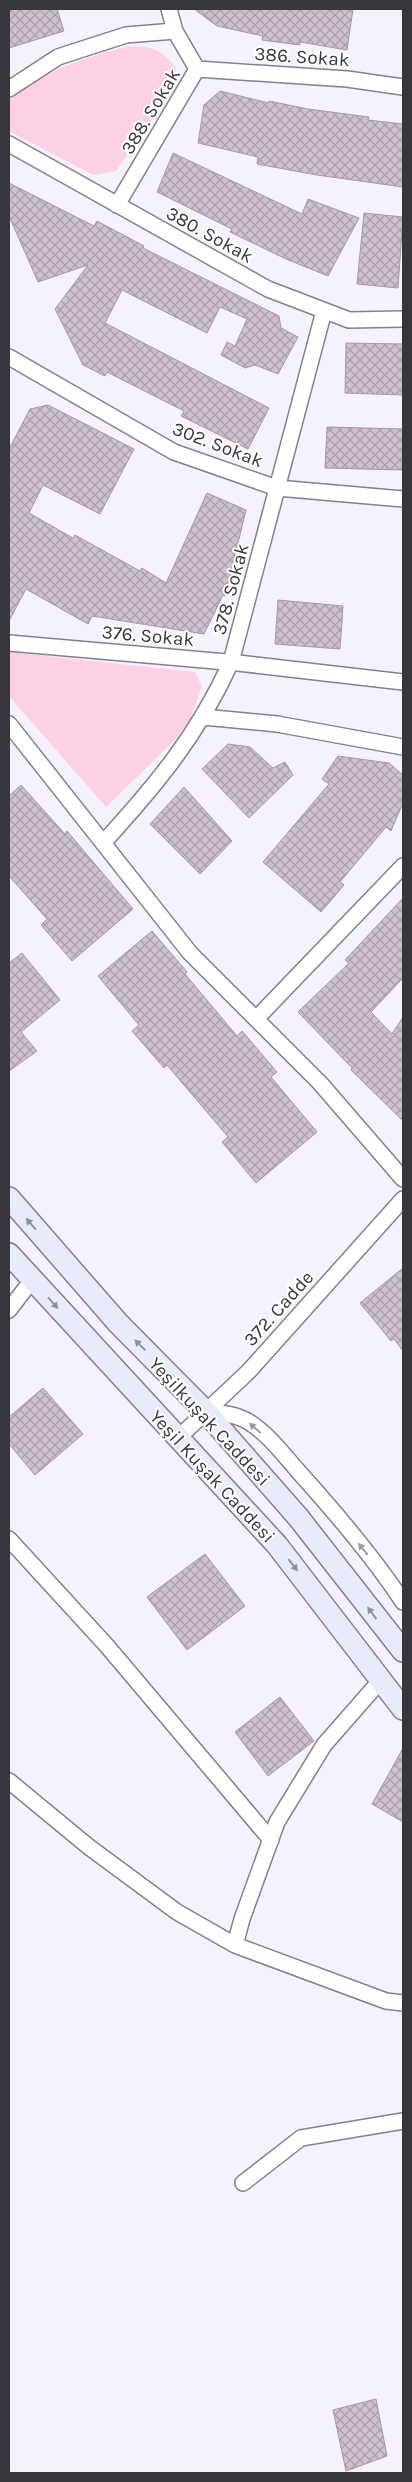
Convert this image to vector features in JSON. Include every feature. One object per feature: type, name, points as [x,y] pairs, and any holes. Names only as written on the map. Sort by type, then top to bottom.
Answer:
[{"type":"main road","name":"Yeşilkuşak Caddesi","points":[[9,1198],[118,1323],[205,1411],[298,1517],[403,1651]]},
{"type":"main road","name":"Yeşil Kuşak Caddesi","points":[[9,1254],[177,1439],[277,1545],[403,1709]]},
{"type":"street","name":"388. Sokak","points":[[117,205],[197,69],[175,32],[169,9]]},
{"type":"street","points":[[9,89],[58,57],[126,35],[175,32]]},
{"type":"street","name":"386. Sokak","points":[[197,69],[347,79],[403,87]]},
{"type":"street","name":"380. Sokak","points":[[9,144],[268,289],[350,320],[403,319]]},
{"type":"street","name":"378. Sokak","points":[[103,843],[150,792],[213,701],[231,662],[324,311]]},
{"type":"street","name":"302. Sokak","points":[[9,357],[174,452],[277,488],[403,499]]},
{"type":"street","name":"376. Sokak","points":[[9,643],[231,662],[403,682]]},
{"type":"street","points":[[203,717],[277,724],[403,747]]},
{"type":"street","points":[[9,724],[190,953],[320,1083],[403,1179]]},
{"type":"street","points":[[256,1019],[403,866]]},
{"type":"street","name":"372. Cadde","points":[[177,1439],[249,1371],[403,1199]]},
{"type":"street","points":[[9,1310],[32,1280]]},
{"type":"street","points":[[205,1411],[240,1417],[250,1423],[273,1444],[320,1496],[389,1580],[403,1602]]},
{"type":"street","points":[[9,1539],[107,1646],[271,1840]]},
{"type":"street","points":[[235,1945],[242,1919],[277,1822],[324,1744],[380,1681]]},
{"type":"street","points":[[9,1781],[89,1847],[177,1912],[235,1945],[386,2001],[403,2002]]},
{"type":"street","points":[[243,2183],[300,2138],[403,2121]]},
{"type":"shaded area","points":[[129,46],[156,50],[176,68],[174,79],[160,106],[116,171],[93,175],[9,131],[9,98],[22,88],[66,66]]},
{"type":"shaded area","points":[[9,652],[195,672],[202,687],[189,722],[172,743],[106,807],[9,696]]},
{"type":"building","points":[[9,9],[57,9],[64,31],[9,48]]},
{"type":"building","points":[[194,9],[353,9],[347,50],[300,42],[300,45],[262,40],[263,36],[217,26]]},
{"type":"building","points":[[220,91],[269,103],[269,101],[308,109],[369,117],[368,120],[403,124],[403,187],[317,175],[257,164],[258,157],[198,143],[204,105]]},
{"type":"building","points":[[173,153],[302,214],[308,199],[359,218],[328,276],[286,259],[230,232],[232,229],[157,192]]},
{"type":"building","points":[[9,183],[94,226],[97,221],[144,246],[143,248],[279,316],[281,328],[298,337],[278,374],[255,365],[245,368],[221,355],[227,342],[235,346],[247,319],[220,307],[207,333],[122,290],[105,323],[269,408],[248,449],[181,416],[184,411],[107,372],[105,376],[83,365],[55,309],[88,265],[38,282],[9,216]]},
{"type":"building","points":[[364,213],[403,217],[398,288],[357,284]]},
{"type":"building","points":[[346,343],[403,344],[403,395],[345,393]]},
{"type":"building","points":[[48,405],[134,449],[100,514],[43,485],[29,513],[73,538],[75,535],[140,571],[142,568],[166,583],[207,493],[246,510],[225,596],[223,595],[204,634],[92,616],[88,624],[26,589],[9,621],[9,449],[30,409]]},
{"type":"building","points":[[327,427],[403,429],[402,470],[325,468]]},
{"type":"building","points":[[278,600],[343,606],[340,649],[275,644]]},
{"type":"building","points":[[228,744],[250,747],[273,768],[285,762],[293,775],[249,818],[202,769]]},
{"type":"building","points":[[338,756],[389,763],[403,775],[403,803],[391,831],[386,827],[340,882],[344,885],[321,912],[263,862],[329,784],[322,779]]},
{"type":"building","points":[[21,785],[65,834],[67,831],[133,909],[72,961],[41,925],[47,919],[9,876],[9,796]]},
{"type":"building","points":[[184,787],[232,841],[200,874],[150,824]]},
{"type":"building","points":[[403,898],[403,978],[371,1012],[392,1034],[403,1017],[403,1121],[351,1070],[352,1068],[298,1012],[349,963],[345,960]]},
{"type":"building","points":[[152,931],[237,1036],[242,1031],[277,1072],[271,1077],[317,1132],[256,1183],[222,1142],[228,1137],[167,1065],[164,1068],[132,1031],[139,1025],[98,976]]},
{"type":"building","points":[[22,953],[60,1000],[21,1032],[37,1051],[9,1071],[9,963]]},
{"type":"building","points":[[403,1268],[403,1351],[394,1339],[391,1341],[360,1303]]},
{"type":"building","points":[[43,1388],[83,1434],[35,1475],[9,1444],[9,1417]]},
{"type":"building","points":[[205,1554],[245,1606],[187,1650],[147,1597]]},
{"type":"building","points":[[280,1697],[314,1741],[268,1776],[235,1732]]},
{"type":"building","points":[[403,1748],[403,1822],[372,1804]]},
{"type":"building","points":[[376,2399],[387,2456],[346,2471],[333,2410]]}]
